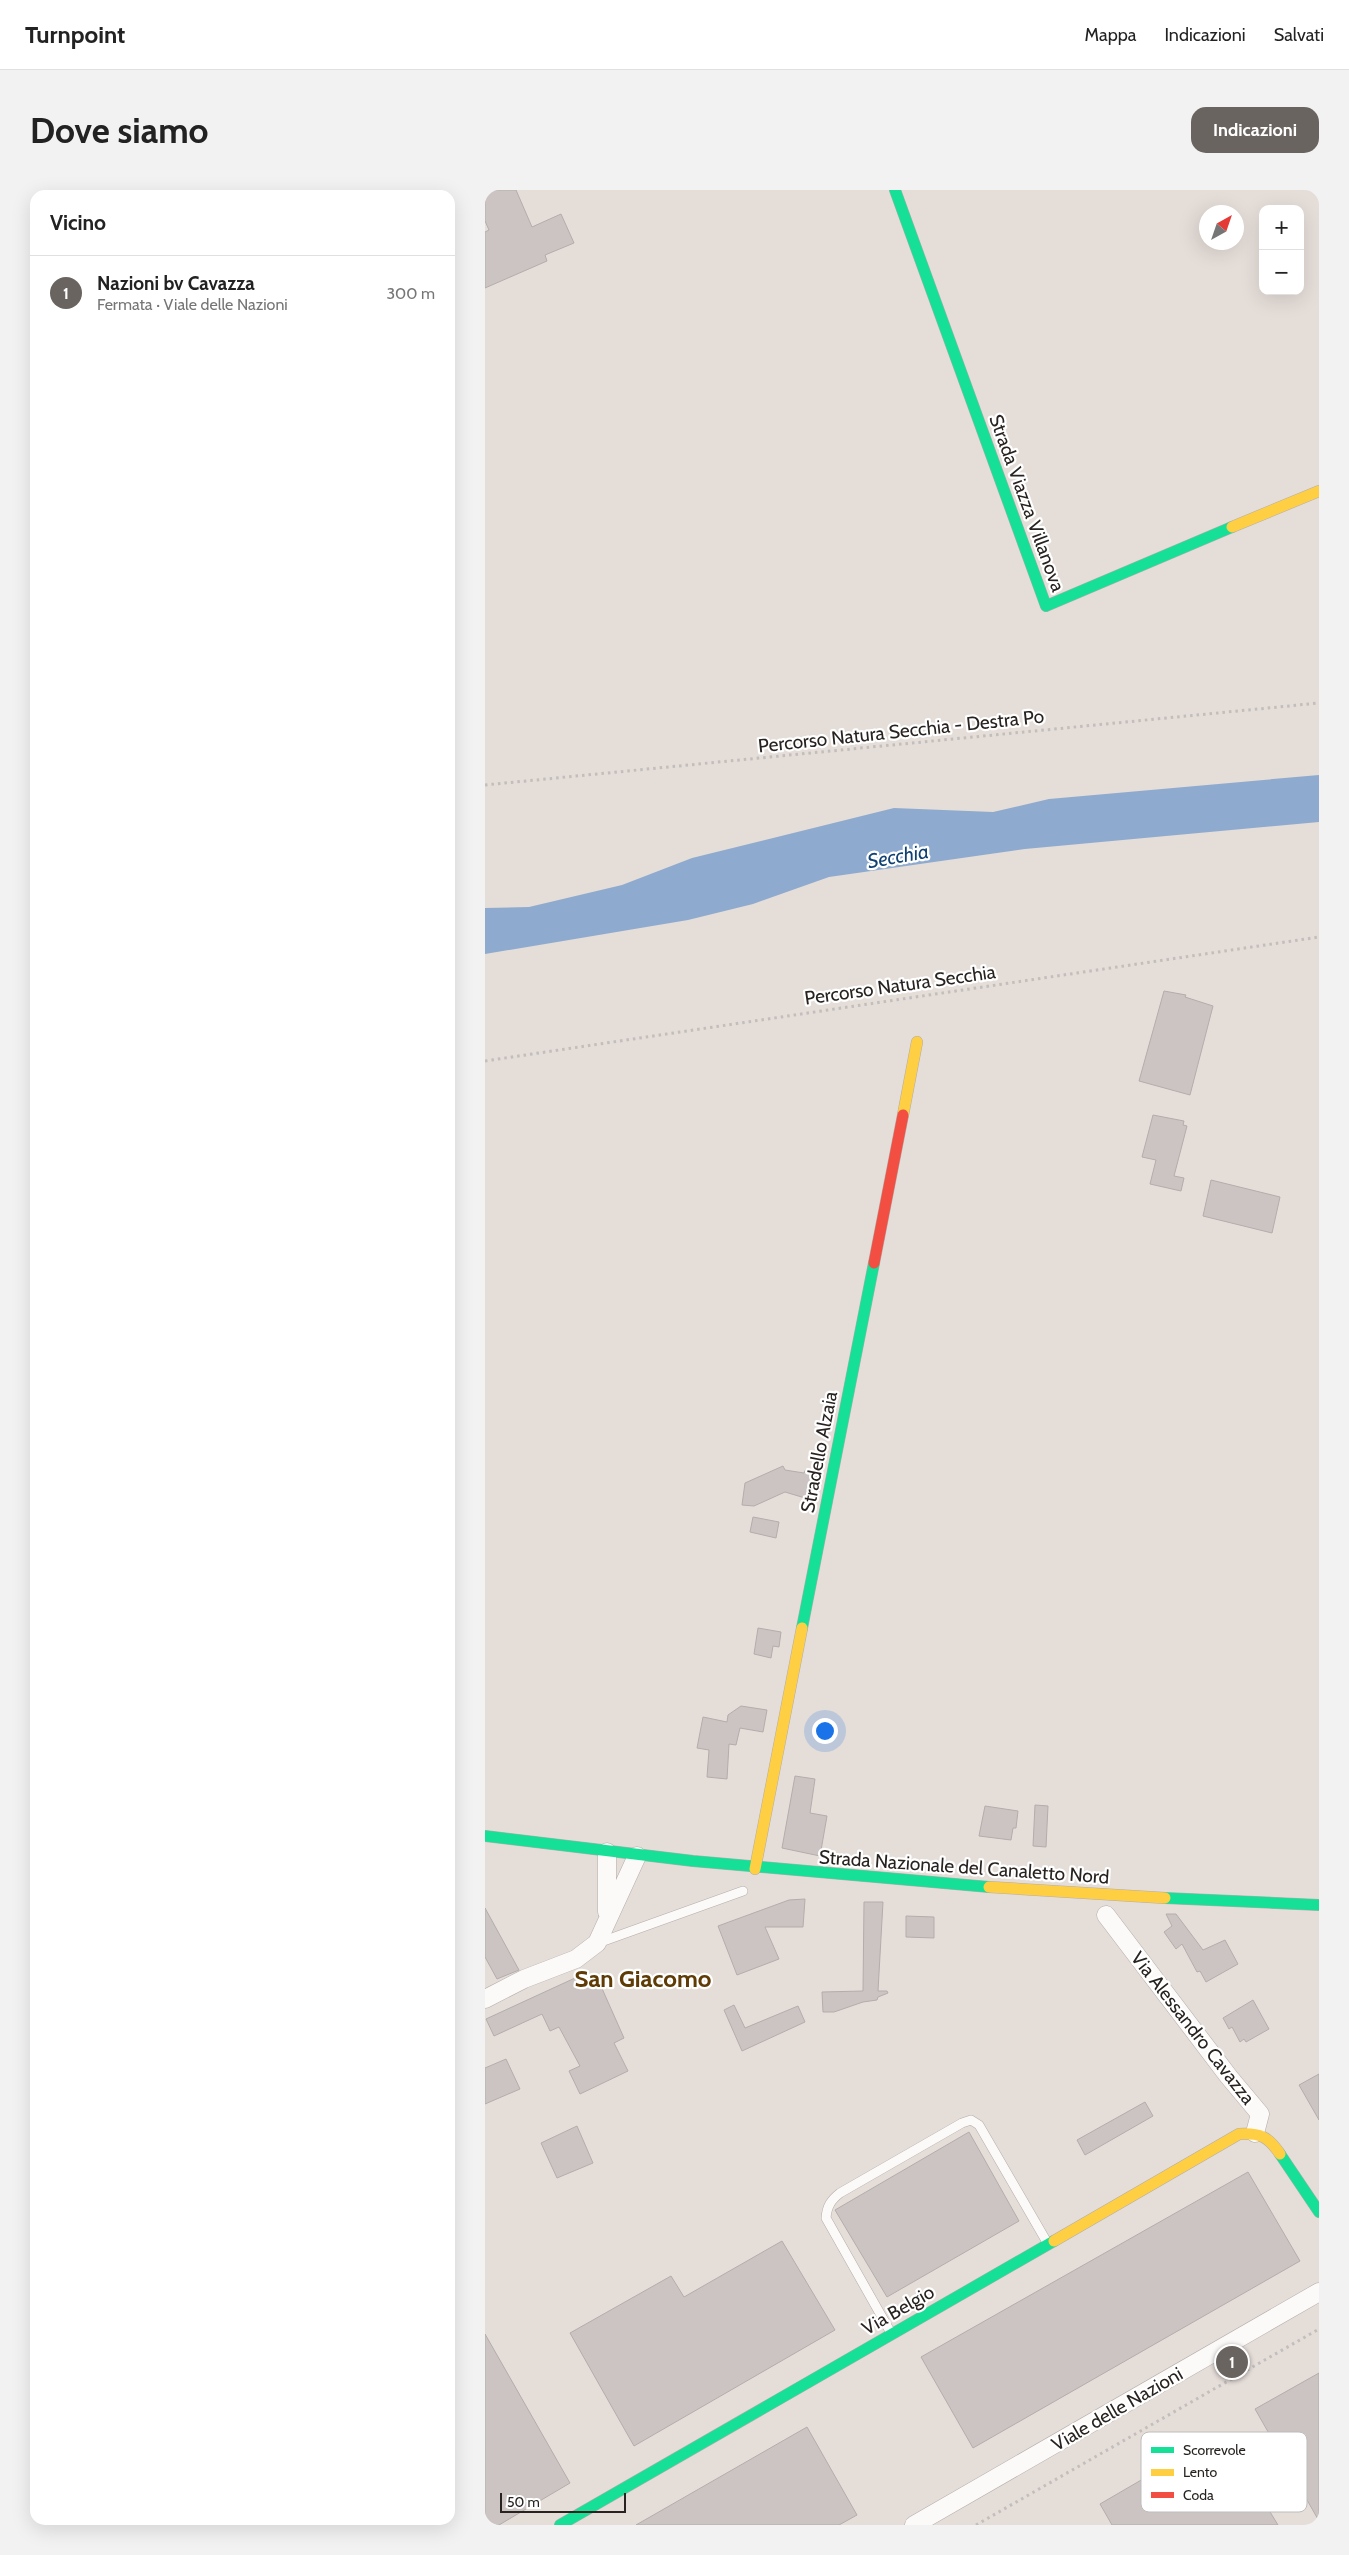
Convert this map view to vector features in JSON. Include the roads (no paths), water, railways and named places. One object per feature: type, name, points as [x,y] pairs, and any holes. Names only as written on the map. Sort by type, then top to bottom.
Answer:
[{"type":"street","name":"Strada Viazza Villanova","points":[[895,190],[1046,606],[1319,491]]},
{"type":"street","name":"Stradello Alzaia","points":[[755,1869],[917,1042]]},
{"type":"street","name":"Strada Nazionale del Canaletto Nord","points":[[485,1836],[755,1869],[1108,1895],[1319,1905]]},
{"type":"street","points":[[607,1852],[607,1920]]},
{"type":"street","points":[[485,1998],[524,1979],[576,1959],[597,1943],[637,1856]]},
{"type":"street","name":"Via Alessandro Cavazza","points":[[1106,1915],[1229,2077],[1260,2114],[1255,2133],[1271,2141],[1319,2212]]},
{"type":"street","name":"Via Belgio","points":[[560,2525],[1239,2134],[1255,2133]]},
{"type":"street","name":"Viale delle Nazioni","points":[[914,2525],[1319,2292]]},
{"type":"street","points":[[938,2525],[946,2507]]},
{"type":"lane","points":[[597,1943],[743,1891]]},
{"type":"lane","points":[[892,2334],[826,2218],[831,2200],[840,2193],[971,2120],[979,2125],[1048,2244]]},
{"type":"water","name":"Secchia","points":[[1319,775],[1319,822],[1025,849],[829,877],[753,904],[688,920],[485,954],[485,908],[529,907],[622,885],[692,858],[894,808],[993,812],[1049,799]]},
{"type":"place","name":"Nazioni bv Cavazza","points":[[1232,2362]]},
{"type":"district","name":"San Giacomo","points":[[643,1978]]}]
